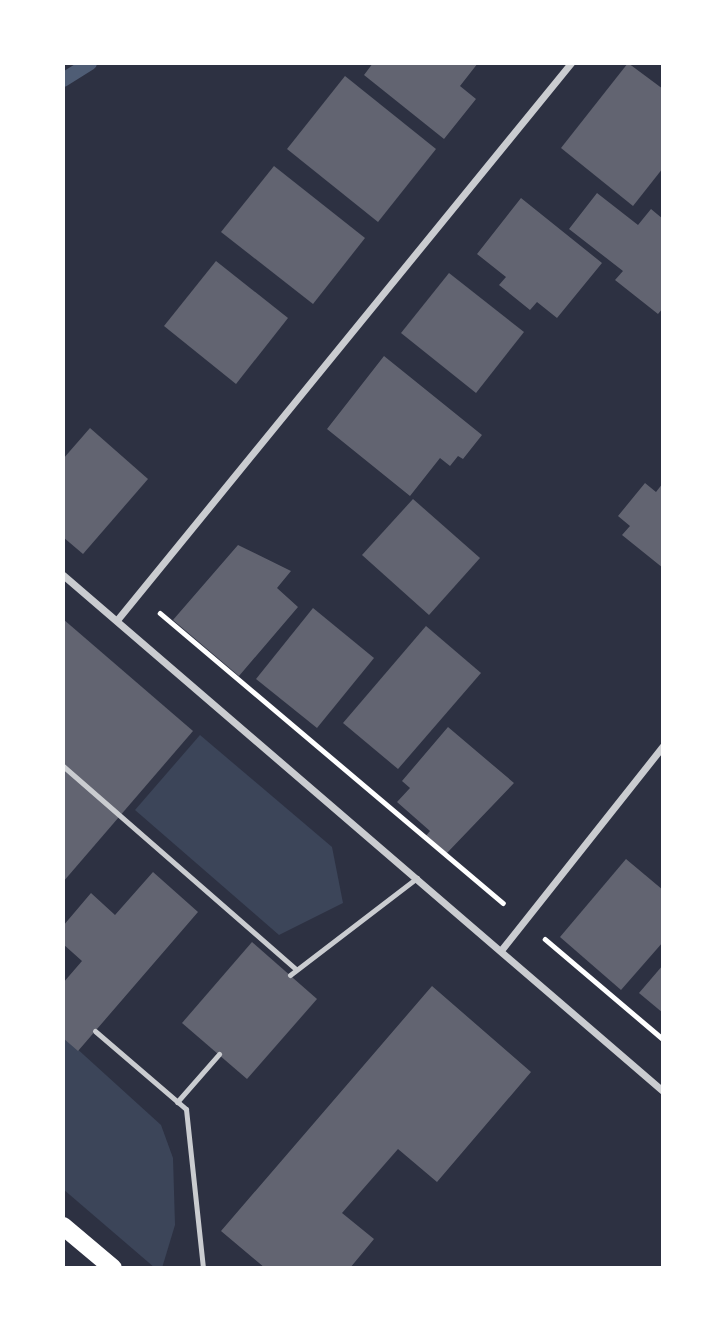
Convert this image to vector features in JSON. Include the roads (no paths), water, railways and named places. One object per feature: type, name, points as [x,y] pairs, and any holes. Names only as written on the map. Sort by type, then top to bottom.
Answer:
[{"type":"main road","points":[[63,1226],[113,1268]]},
{"type":"street","points":[[117,620],[570,63]]},
{"type":"street","points":[[63,575],[502,949],[663,1091]]},
{"type":"street","points":[[502,949],[663,746]]},
{"type":"lane","points":[[63,766],[296,969]]},
{"type":"lane","points":[[290,975],[417,878]]},
{"type":"lane","points":[[95,1031],[186,1108],[203,1268]]},
{"type":"lane","points":[[177,1101],[219,1055]]},
{"type":"waterway","points":[[63,80],[90,63]]}]
